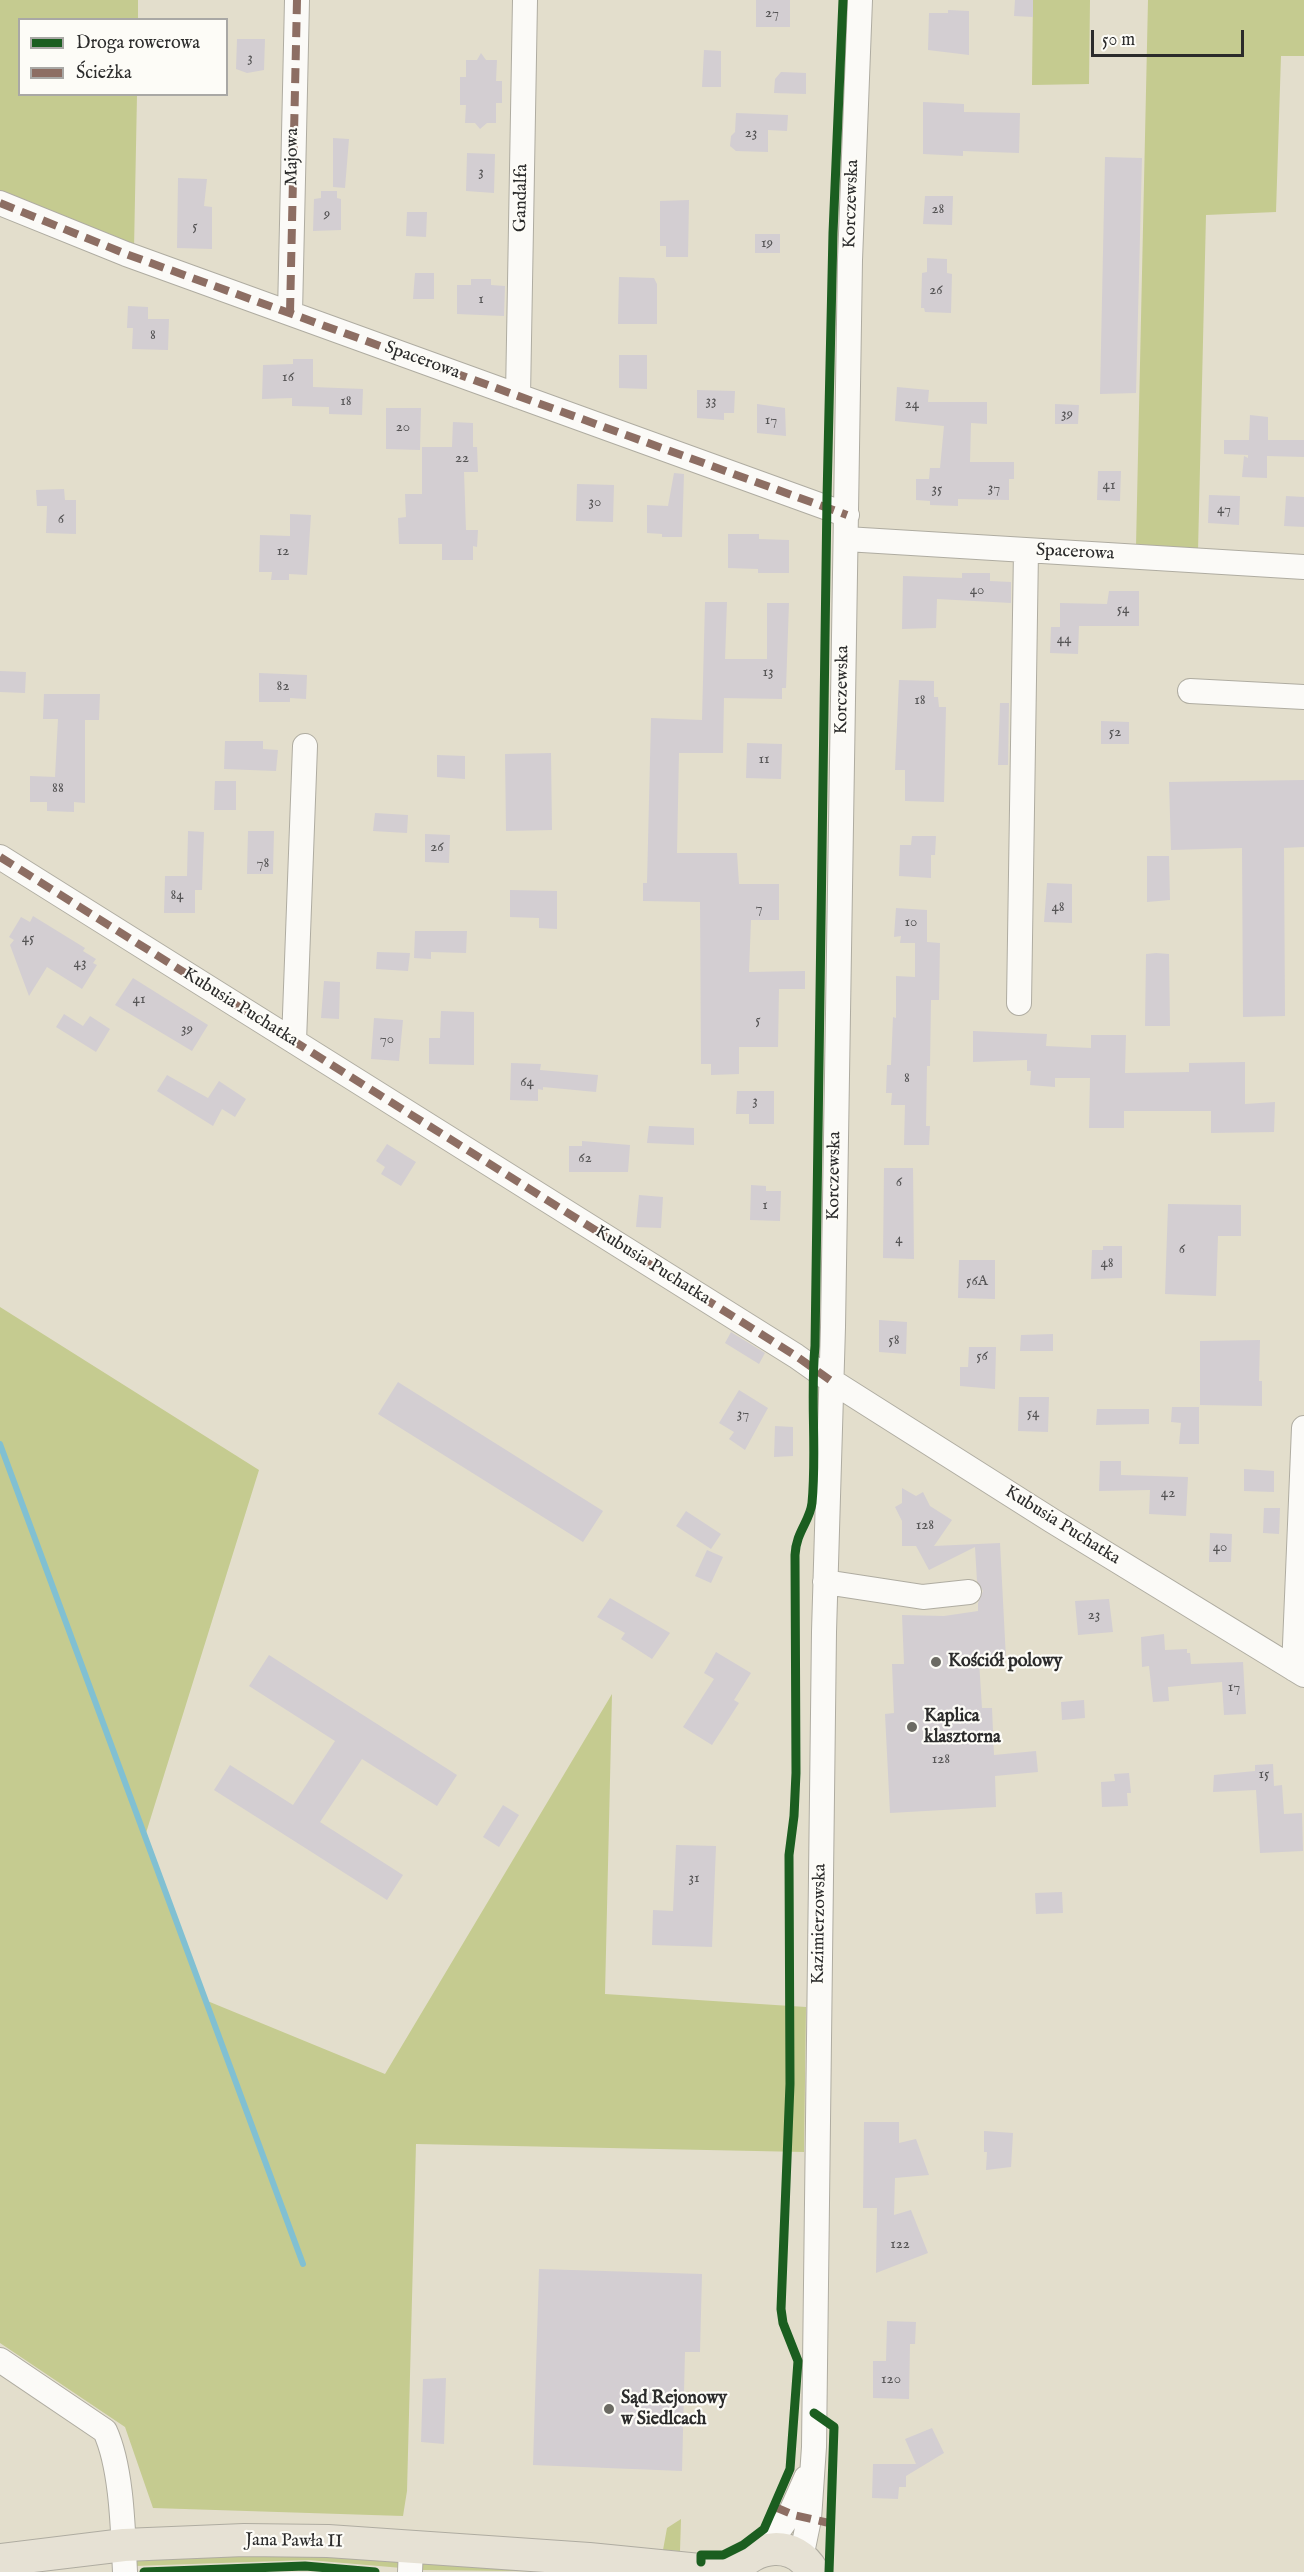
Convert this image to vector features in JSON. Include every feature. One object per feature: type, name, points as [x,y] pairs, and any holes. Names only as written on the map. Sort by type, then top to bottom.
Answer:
[{"type":"main road","name":"Jana Pawła II","points":[[0,2560],[124,2559],[244,2540],[328,2541],[410,2560],[589,2559],[720,2572]]},
{"type":"main road","points":[[734,2572],[741,2562],[753,2553],[766,2549],[780,2549],[807,2565]]},
{"type":"main road","name":"Jana Pawła II","points":[[589,2559],[639,2572]]},
{"type":"street","name":"Majowa","points":[[290,313],[297,0]]},
{"type":"street","name":"Gandalfa","points":[[518,396],[525,0]]},
{"type":"street","name":"Korczewska","points":[[830,1380],[850,260],[860,0]]},
{"type":"street","name":"Spacerowa","points":[[0,203],[126,254],[847,515]]},
{"type":"street","name":"Spacerowa","points":[[846,539],[1304,567]]},
{"type":"street","points":[[1019,1004],[1026,550]]},
{"type":"street","points":[[1190,691],[1304,698]]},
{"type":"street","points":[[294,1041],[304,746]]},
{"type":"street","name":"Kubusia Puchatka","points":[[0,857],[796,1356],[1051,1520],[1299,1672]]},
{"type":"street","name":"Kazimierzowska","points":[[807,2565],[814,2447],[825,1582],[830,1380]]},
{"type":"street","points":[[1299,1672],[1304,1428]]},
{"type":"street","points":[[825,1582],[923,1597],[969,1592]]},
{"type":"street","points":[[0,2360],[105,2432],[112,2446],[124,2559]]},
{"type":"street","name":"Kazimierzowska","points":[[766,2549],[790,2514],[811,2468]]},
{"type":"green space","points":[[0,0],[138,0],[138,18],[18,18],[18,96],[137,96],[134,249],[0,195]]},
{"type":"green space","points":[[1033,0],[1090,0],[1089,84],[1032,85]]},
{"type":"green space","points":[[1148,0],[1304,0],[1304,56],[1281,56],[1276,212],[1206,215],[1198,551],[1136,546]]},
{"type":"green space","points":[[0,1307],[259,1470],[146,1833],[205,2000],[385,2074],[612,1694],[605,1994],[806,2007],[804,2152],[416,2144],[407,2491],[403,2516],[153,2508],[125,2427],[0,2343]]},
{"type":"green space","points":[[681,2519],[680,2551],[663,2550],[667,2528]]},
{"type":"green space","points":[[199,2553],[399,2556],[402,2568],[308,2560],[135,2566],[138,2559]]},
{"type":"green space","points":[[421,2561],[602,2572],[421,2570]]},
{"type":"building","points":[[756,0],[790,0],[790,27],[756,27]]},
{"type":"building","points":[[1015,0],[1033,0],[1033,17],[1014,16]]},
{"type":"building","points":[[948,10],[969,11],[969,55],[928,50],[929,13],[948,13]]},
{"type":"building","points":[[237,39],[265,39],[264,70],[247,73],[236,69]]},
{"type":"building","points":[[704,50],[721,51],[721,87],[702,87]]},
{"type":"building","points":[[481,53],[486,60],[497,60],[496,81],[502,81],[502,103],[496,103],[496,123],[487,123],[480,129],[475,123],[465,123],[466,105],[460,105],[460,77],[466,77],[466,60],[477,60]]},
{"type":"building","points":[[781,72],[806,73],[806,94],[774,93],[775,79]]},
{"type":"building","points":[[923,102],[964,104],[964,112],[1020,113],[1019,153],[963,151],[963,156],[923,154]]},
{"type":"building","points":[[736,113],[788,115],[787,131],[768,130],[768,152],[736,151],[730,146],[731,136],[735,132]]},
{"type":"building","points":[[333,138],[349,139],[345,188],[333,187]]},
{"type":"building","points":[[467,153],[495,154],[494,193],[466,191]]},
{"type":"building","points":[[1105,157],[1142,158],[1136,393],[1100,394]]},
{"type":"building","points":[[178,178],[207,179],[204,206],[212,207],[212,249],[177,248]]},
{"type":"building","points":[[321,191],[337,191],[337,198],[341,199],[341,230],[313,231],[314,199],[321,198]]},
{"type":"building","points":[[925,196],[953,196],[952,225],[923,224]]},
{"type":"building","points":[[689,200],[688,257],[666,257],[666,246],[660,246],[660,201]]},
{"type":"building","points":[[407,212],[427,212],[426,237],[406,236]]},
{"type":"building","points":[[755,234],[780,234],[780,253],[755,253]]},
{"type":"building","points":[[927,258],[947,259],[947,273],[952,274],[951,313],[925,312],[924,308],[921,308],[922,273],[927,272]]},
{"type":"building","points":[[415,273],[434,273],[434,299],[413,299]]},
{"type":"building","points":[[619,277],[654,278],[657,284],[657,324],[618,324]]},
{"type":"building","points":[[471,279],[491,279],[491,285],[505,286],[504,316],[457,314],[457,285],[471,285]]},
{"type":"building","points":[[128,306],[148,307],[148,319],[169,319],[168,350],[132,349],[133,328],[127,328]]},
{"type":"building","points":[[619,355],[647,355],[647,389],[619,388]]},
{"type":"building","points":[[293,359],[313,359],[313,387],[363,389],[362,415],[329,414],[329,407],[292,406],[292,398],[262,399],[263,365],[293,364]]},
{"type":"building","points":[[897,387],[929,390],[928,402],[987,402],[987,424],[971,423],[970,462],[1014,462],[1014,479],[1009,479],[1009,500],[958,499],[958,506],[930,505],[930,501],[916,500],[916,479],[929,479],[930,468],[940,468],[944,426],[895,421]]},
{"type":"building","points":[[697,390],[735,391],[734,413],[724,413],[724,420],[697,418]]},
{"type":"building","points":[[757,404],[785,408],[786,436],[757,433]]},
{"type":"building","points":[[1055,404],[1079,405],[1078,424],[1055,424]]},
{"type":"building","points":[[386,408],[421,408],[420,450],[386,449]]},
{"type":"building","points":[[1250,415],[1268,417],[1268,440],[1304,440],[1304,457],[1267,456],[1267,478],[1242,477],[1244,456],[1248,458],[1248,455],[1224,454],[1224,440],[1249,440]]},
{"type":"building","points":[[453,422],[473,423],[473,447],[477,447],[478,472],[464,472],[466,530],[478,530],[477,547],[473,546],[473,560],[442,560],[442,544],[399,544],[398,518],[406,517],[405,494],[422,494],[422,447],[452,447]]},
{"type":"building","points":[[1098,471],[1121,471],[1120,501],[1097,500]]},
{"type":"building","points":[[674,473],[684,474],[682,537],[662,537],[662,534],[647,533],[647,505],[668,506]]},
{"type":"building","points":[[577,484],[614,485],[613,522],[576,521]]},
{"type":"building","points":[[64,489],[65,500],[76,500],[76,534],[46,533],[47,506],[37,506],[36,490]]},
{"type":"building","points":[[1209,495],[1240,496],[1239,525],[1208,523]]},
{"type":"building","points":[[1286,496],[1304,497],[1304,527],[1284,526]]},
{"type":"building","points":[[290,514],[311,515],[307,575],[289,574],[289,580],[271,580],[272,572],[259,572],[260,535],[290,536]]},
{"type":"building","points":[[728,534],[759,534],[759,539],[789,540],[789,573],[758,573],[758,569],[728,568]]},
{"type":"building","points":[[962,573],[990,573],[990,581],[1011,582],[1011,603],[937,599],[936,628],[902,629],[903,576],[962,578]]},
{"type":"building","points":[[1109,591],[1139,591],[1139,626],[1079,626],[1078,654],[1050,653],[1051,627],[1060,627],[1060,603],[1107,604]]},
{"type":"building","points":[[705,602],[727,602],[725,659],[767,659],[767,603],[789,603],[786,688],[782,688],[782,699],[724,698],[723,753],[679,753],[677,853],[737,853],[739,884],[779,884],[779,920],[751,920],[749,972],[805,971],[805,989],[779,989],[778,1047],[739,1047],[739,1074],[711,1075],[711,1064],[701,1064],[700,902],[643,901],[643,883],[647,883],[651,718],[702,720]]},
{"type":"building","points":[[0,671],[26,672],[25,693],[0,692]]},
{"type":"building","points":[[259,673],[307,675],[306,699],[290,698],[290,702],[259,702]]},
{"type":"building","points":[[899,680],[934,681],[934,697],[938,697],[939,707],[946,707],[944,802],[905,801],[905,770],[895,770]]},
{"type":"building","points":[[44,694],[100,694],[99,720],[85,720],[85,803],[74,802],[74,812],[47,811],[47,802],[30,802],[30,776],[55,777],[58,719],[43,719]]},
{"type":"building","points":[[1000,703],[1009,703],[1008,765],[998,765]]},
{"type":"building","points":[[1101,721],[1129,722],[1129,744],[1101,744]]},
{"type":"building","points":[[225,741],[263,741],[263,749],[278,750],[276,771],[224,769]]},
{"type":"building","points":[[747,743],[782,744],[781,779],[746,778]]},
{"type":"building","points":[[551,753],[552,830],[506,831],[505,754]]},
{"type":"building","points":[[437,755],[465,756],[465,779],[437,777]]},
{"type":"building","points":[[1304,780],[1304,847],[1284,848],[1285,1016],[1243,1017],[1242,848],[1171,850],[1169,782]]},
{"type":"building","points":[[215,781],[236,781],[236,810],[214,810]]},
{"type":"building","points":[[375,813],[408,815],[407,833],[373,831]]},
{"type":"building","points":[[188,831],[204,832],[202,890],[195,890],[195,913],[164,913],[165,876],[187,876]]},
{"type":"building","points":[[248,831],[274,831],[273,874],[247,874]]},
{"type":"building","points":[[425,834],[450,835],[449,863],[425,862]]},
{"type":"building","points":[[912,836],[936,836],[935,855],[931,855],[931,878],[899,876],[900,845],[911,845]]},
{"type":"building","points":[[1147,856],[1169,856],[1170,900],[1147,902]]},
{"type":"building","points":[[1047,883],[1072,884],[1072,923],[1044,922]]},
{"type":"building","points":[[510,890],[557,891],[557,929],[539,928],[539,918],[510,917]]},
{"type":"building","points":[[896,908],[927,910],[927,942],[940,943],[939,1000],[931,1000],[930,1066],[927,1066],[926,1126],[930,1126],[929,1145],[904,1145],[905,1105],[891,1105],[892,1093],[886,1093],[887,1065],[891,1065],[893,1017],[896,1018],[896,976],[915,977],[915,943],[900,943],[901,936],[894,937]]},
{"type":"building","points":[[33,916],[85,948],[83,951],[96,959],[93,963],[97,965],[82,989],[47,967],[29,996],[10,945],[14,940],[9,937],[21,917],[30,922]]},
{"type":"building","points":[[415,931],[467,931],[466,953],[431,952],[431,959],[414,958]]},
{"type":"building","points":[[377,952],[410,953],[408,971],[376,969]]},
{"type":"building","points":[[1146,954],[1169,954],[1170,1026],[1145,1026]]},
{"type":"building","points":[[133,978],[208,1025],[192,1051],[115,1005]]},
{"type":"building","points":[[324,981],[340,982],[339,1019],[321,1018]]},
{"type":"building","points":[[441,1011],[474,1012],[474,1065],[429,1064],[429,1038],[440,1038]]},
{"type":"building","points":[[64,1014],[83,1026],[90,1016],[110,1029],[96,1052],[56,1027]]},
{"type":"building","points":[[374,1018],[403,1020],[399,1061],[371,1059]]},
{"type":"building","points":[[973,1031],[1047,1034],[1046,1046],[1091,1048],[1091,1035],[1126,1035],[1125,1073],[1189,1072],[1189,1063],[1245,1062],[1245,1104],[1275,1102],[1274,1132],[1211,1133],[1211,1111],[1124,1111],[1124,1128],[1089,1128],[1090,1078],[1055,1078],[1055,1087],[1030,1085],[1031,1071],[1027,1071],[1027,1060],[973,1062]]},
{"type":"building","points":[[511,1063],[541,1064],[540,1070],[598,1075],[596,1092],[543,1087],[543,1090],[538,1089],[538,1101],[510,1100]]},
{"type":"building","points":[[167,1075],[208,1098],[219,1081],[246,1099],[235,1117],[222,1109],[213,1126],[157,1091]]},
{"type":"building","points":[[737,1091],[774,1091],[774,1124],[749,1124],[749,1114],[736,1114]]},
{"type":"building","points":[[649,1126],[694,1128],[694,1145],[647,1143]]},
{"type":"building","points":[[582,1141],[630,1145],[628,1172],[569,1172],[569,1146],[582,1146]]},
{"type":"building","points":[[387,1144],[416,1162],[401,1186],[381,1174],[385,1167],[376,1161]]},
{"type":"building","points":[[884,1168],[913,1168],[914,1259],[883,1258]]},
{"type":"building","points":[[751,1185],[766,1186],[766,1191],[781,1191],[780,1221],[750,1220]]},
{"type":"building","points":[[639,1195],[663,1197],[661,1228],[636,1227]]},
{"type":"building","points":[[1168,1204],[1241,1205],[1241,1236],[1218,1236],[1216,1296],[1165,1294]]},
{"type":"building","points":[[1103,1246],[1122,1246],[1122,1278],[1091,1279],[1092,1250],[1103,1250]]},
{"type":"building","points":[[959,1260],[995,1260],[995,1299],[958,1298]]},
{"type":"building","points":[[879,1320],[907,1322],[906,1354],[879,1352]]},
{"type":"building","points":[[731,1332],[765,1353],[759,1364],[725,1343]]},
{"type":"building","points":[[1053,1334],[1053,1351],[1020,1351],[1021,1335]]},
{"type":"building","points":[[1260,1340],[1259,1381],[1262,1381],[1262,1406],[1200,1405],[1200,1341]]},
{"type":"building","points":[[969,1347],[996,1347],[995,1389],[960,1386],[960,1367],[968,1367]]},
{"type":"building","points":[[398,1382],[603,1511],[583,1542],[378,1414]]},
{"type":"building","points":[[739,1390],[768,1408],[745,1450],[729,1439],[734,1432],[719,1423]]},
{"type":"building","points":[[1019,1397],[1049,1397],[1048,1432],[1018,1431]]},
{"type":"building","points":[[1172,1407],[1199,1407],[1199,1444],[1179,1444],[1181,1423],[1171,1422]]},
{"type":"building","points":[[1097,1409],[1149,1409],[1149,1424],[1096,1425]]},
{"type":"building","points":[[775,1426],[793,1427],[793,1456],[774,1457]]},
{"type":"building","points":[[1100,1461],[1121,1461],[1121,1475],[1188,1477],[1186,1516],[1149,1514],[1150,1490],[1099,1491]]},
{"type":"building","points":[[1244,1469],[1274,1471],[1274,1492],[1244,1491]]},
{"type":"building","points":[[902,1488],[916,1496],[923,1492],[930,1506],[952,1520],[934,1546],[1000,1543],[1006,1659],[979,1661],[982,1708],[992,1708],[994,1755],[1036,1751],[1038,1772],[995,1776],[996,1807],[890,1813],[885,1714],[894,1713],[892,1664],[904,1664],[902,1615],[944,1616],[978,1611],[978,1603],[983,1591],[977,1581],[975,1547],[929,1570],[916,1546],[902,1546],[902,1521],[895,1507],[902,1503]]},
{"type":"building","points":[[1264,1508],[1280,1508],[1279,1534],[1263,1533]]},
{"type":"building","points":[[686,1511],[721,1534],[711,1549],[676,1526]]},
{"type":"building","points":[[1210,1533],[1232,1534],[1231,1562],[1209,1562]]},
{"type":"building","points":[[707,1550],[723,1557],[711,1583],[695,1576]]},
{"type":"building","points":[[610,1598],[670,1633],[652,1659],[621,1639],[625,1633],[597,1617]]},
{"type":"building","points":[[1109,1599],[1113,1632],[1078,1635],[1075,1601]]},
{"type":"building","points":[[1164,1634],[1165,1650],[1187,1649],[1187,1653],[1190,1653],[1191,1664],[1243,1662],[1246,1714],[1224,1715],[1222,1682],[1168,1687],[1169,1701],[1153,1702],[1149,1666],[1142,1667],[1141,1637]]},
{"type":"building","points":[[716,1652],[751,1673],[734,1700],[739,1703],[712,1745],[683,1727],[714,1679],[704,1673]]},
{"type":"building","points":[[269,1655],[457,1775],[437,1806],[362,1759],[320,1822],[403,1875],[387,1900],[214,1790],[230,1765],[293,1805],[335,1741],[249,1686]]},
{"type":"building","points":[[1084,1700],[1085,1718],[1062,1720],[1061,1702]]},
{"type":"building","points":[[1273,1764],[1274,1786],[1282,1785],[1284,1814],[1302,1813],[1303,1851],[1260,1853],[1256,1790],[1213,1792],[1214,1775],[1255,1771],[1255,1765]]},
{"type":"building","points":[[1129,1773],[1131,1793],[1127,1793],[1128,1806],[1102,1807],[1101,1782],[1115,1781],[1114,1774]]},
{"type":"building","points":[[503,1805],[519,1815],[499,1847],[483,1837]]},
{"type":"building","points":[[676,1845],[716,1846],[712,1947],[652,1945],[653,1910],[673,1911]]},
{"type":"building","points":[[1062,1892],[1063,1913],[1036,1914],[1035,1893]]},
{"type":"building","points":[[864,2122],[899,2122],[899,2143],[916,2139],[929,2175],[895,2178],[894,2215],[911,2210],[928,2253],[876,2273],[877,2208],[863,2208]]},
{"type":"building","points":[[984,2131],[1013,2133],[1011,2167],[986,2170],[987,2152],[984,2152]]},
{"type":"building","name":"Sąd Rejonowy w Siedlcach","points":[[539,2269],[702,2274],[700,2352],[685,2352],[682,2471],[533,2465]]},
{"type":"building","points":[[887,2321],[916,2322],[915,2344],[910,2344],[909,2399],[873,2398],[873,2361],[886,2361]]},
{"type":"building","points":[[446,2378],[444,2444],[421,2442],[423,2379]]},
{"type":"building","points":[[932,2428],[944,2453],[906,2476],[906,2487],[899,2487],[898,2499],[872,2498],[873,2464],[916,2464],[905,2439]]},
{"type":"waterway","points":[[0,1444],[303,2264]]},
{"type":"marked path","points":[[290,313],[297,0]]},
{"type":"marked path","points":[[0,203],[126,254],[847,515]]},
{"type":"marked path","points":[[0,857],[796,1356],[830,1380]]},
{"type":"marked path","points":[[775,2507],[794,2515],[829,2523]]},
{"type":"cycle path","points":[[701,2562],[701,2555],[723,2555],[743,2545],[764,2529],[790,2469],[798,2361],[783,2323],[781,2309],[790,2084],[789,1855],[796,1773],[795,1555],[798,1540],[811,1509],[814,1464],[813,1385],[827,498],[833,233],[843,0]]},
{"type":"cycle path","points":[[814,2413],[834,2427],[829,2572]]},
{"type":"cycle path","points":[[144,2572],[305,2566],[375,2572]]},
{"type":"place","name":"Kościół polowy","points":[[936,1662]]},
{"type":"place","name":"Kaplica klasztorna","points":[[912,1727]]},
{"type":"place","name":"Sąd Rejonowy w Siedlcach","points":[[609,2409]]}]
